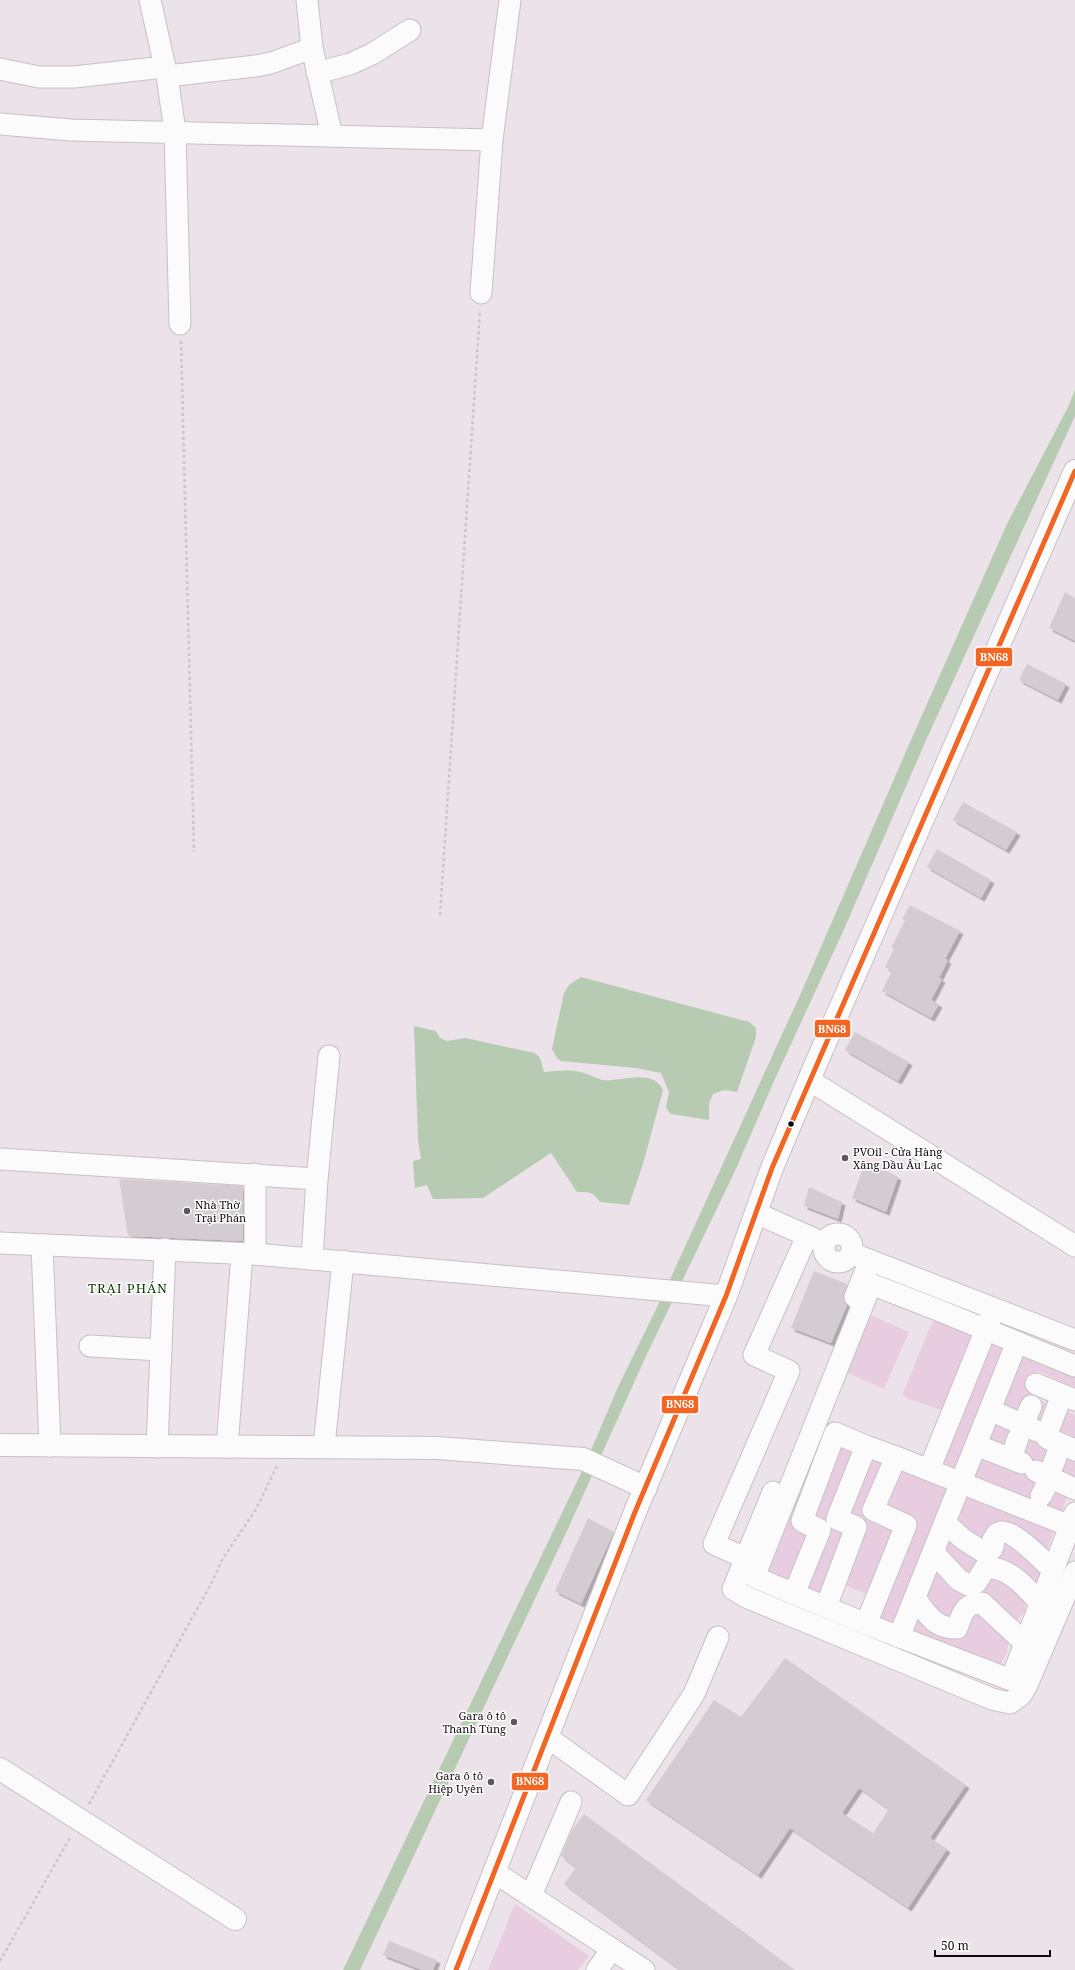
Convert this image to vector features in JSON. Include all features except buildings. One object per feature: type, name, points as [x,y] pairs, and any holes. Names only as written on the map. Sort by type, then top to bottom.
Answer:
[{"type":"main road","points":[[456,1970],[646,1488],[726,1296],[772,1168],[1075,471]]},
{"type":"main road","points":[[0,1445],[157,1447],[324,1446],[436,1448],[592,1463],[646,1488]]},
{"type":"main road","points":[[0,1770],[235,1919]]},
{"type":"street","points":[[150,0],[166,71],[175,131],[180,324]]},
{"type":"street","points":[[307,0],[312,48],[332,136]]},
{"type":"street","points":[[481,293],[492,140],[510,0]]},
{"type":"street","points":[[317,73],[350,64],[367,56],[410,30]]},
{"type":"street","points":[[0,69],[39,77],[74,77],[256,66],[312,48]]},
{"type":"street","points":[[0,124],[71,130],[175,131],[492,140]]},
{"type":"street","points":[[312,1259],[317,1179],[328,1056]]},
{"type":"street","points":[[809,1080],[1075,1246]]},
{"type":"street","points":[[0,1159],[317,1179]]},
{"type":"street","points":[[227,1447],[255,1174]]},
{"type":"street","points":[[756,1213],[816,1240],[826,1255],[834,1261],[845,1261],[861,1256],[1075,1340]]},
{"type":"street","points":[[745,1558],[714,1544],[789,1371],[754,1355],[816,1240]]},
{"type":"street","points":[[0,1244],[165,1249],[248,1254],[343,1261],[726,1296]]},
{"type":"street","points":[[42,1245],[50,1446]]},
{"type":"street","points":[[157,1447],[165,1249]]},
{"type":"street","points":[[861,1256],[732,1589],[746,1597],[992,1700],[1010,1703],[1021,1695],[1027,1685],[1075,1572]]},
{"type":"street","points":[[324,1446],[343,1261]]},
{"type":"street","points":[[794,1594],[820,1530],[802,1521],[836,1433],[961,1483],[1073,1519],[1011,1680],[866,1624],[826,1607],[794,1594],[754,1577],[871,1284],[1075,1366]]},
{"type":"street","points":[[938,1310],[947,1290]]},
{"type":"street","points":[[928,1470],[994,1309]]},
{"type":"street","points":[[899,1637],[1017,1342]]},
{"type":"street","points":[[90,1346],[161,1350]]},
{"type":"street","points":[[1035,1472],[1045,1436],[1068,1397],[1036,1384]]},
{"type":"street","points":[[1031,1406],[1045,1436],[1035,1472]]},
{"type":"street","points":[[990,1410],[1045,1436]]},
{"type":"street","points":[[976,1445],[1075,1489]]},
{"type":"street","points":[[826,1607],[856,1527],[837,1519],[866,1446]]},
{"type":"street","points":[[866,1624],[906,1525],[873,1510],[896,1457]]},
{"type":"street","points":[[945,1524],[963,1539],[985,1553],[992,1549],[994,1545],[992,1540],[996,1534],[1006,1532],[1028,1547],[1053,1570]]},
{"type":"street","points":[[933,1552],[960,1580],[969,1585],[976,1583],[985,1568],[994,1567],[1004,1571],[1018,1581],[1040,1603]]},
{"type":"street","points":[[915,1598],[930,1618],[939,1626],[948,1629],[957,1628],[965,1608],[973,1603],[982,1603],[1025,1643]]},
{"type":"street","points":[[547,1737],[628,1795],[694,1694],[718,1637]]},
{"type":"street","points":[[531,1896],[571,1802]]},
{"type":"street","points":[[494,1872],[644,1970]]},
{"type":"street","points":[[597,1970],[612,1949]]},
{"type":"path","points":[[440,915],[481,293]]},
{"type":"path","points":[[180,324],[194,852]]},
{"type":"path","points":[[0,1961],[211,1584],[222,1560],[256,1510],[285,1447]]},
{"type":"shaded area","points":[[1075,390],[1075,416],[927,738],[845,927],[774,1081],[735,1171],[647,1354],[566,1533],[360,1970],[343,1970],[583,1469],[618,1387],[662,1297],[801,993],[1007,524],[1068,407]]},
{"type":"shaded area","points":[[581,977],[749,1022],[756,1028],[756,1037],[737,1092],[724,1090],[713,1094],[709,1104],[709,1120],[671,1114],[666,1108],[669,1092],[661,1073],[636,1068],[561,1061],[557,1058],[552,1049],[564,993],[569,985]]},
{"type":"shaded area","points":[[414,1026],[436,1031],[440,1038],[447,1041],[465,1038],[535,1053],[540,1058],[544,1072],[574,1071],[602,1080],[644,1078],[651,1079],[658,1083],[663,1090],[643,1164],[629,1205],[600,1202],[592,1194],[587,1192],[577,1192],[551,1153],[483,1198],[433,1199],[427,1185],[415,1188],[413,1161],[421,1159],[418,1140]]},
{"type":"shaded area","points":[[870,1315],[909,1332],[884,1389],[846,1372]]},
{"type":"shaded area","points":[[940,1320],[970,1334],[971,1338],[945,1408],[939,1409],[906,1398],[903,1393],[930,1327],[934,1322]]},
{"type":"shaded area","points":[[990,1339],[1006,1346],[957,1470],[940,1463]]},
{"type":"shaded area","points":[[1023,1355],[1075,1376],[1075,1387],[1038,1371],[1029,1396],[1075,1415],[1075,1444],[1044,1434],[1038,1446],[1075,1461],[1075,1480],[1028,1475],[1029,1480],[1068,1494],[1061,1515],[973,1482],[982,1457],[1008,1450],[988,1441],[995,1423],[1020,1417],[1000,1407]]},
{"type":"shaded area","points":[[827,1422],[832,1424],[792,1523],[816,1533],[796,1583],[772,1577],[767,1570]]},
{"type":"shaded area","points":[[837,1444],[858,1453],[830,1524],[849,1532],[823,1597],[804,1589],[828,1528],[807,1520]]},
{"type":"shaded area","points":[[866,1457],[884,1464],[862,1518],[894,1532],[869,1595],[842,1584],[864,1529],[841,1519]]},
{"type":"shaded area","points":[[902,1471],[953,1489],[897,1627],[875,1618],[913,1521],[883,1508],[896,1474]]},
{"type":"shaded area","points":[[967,1494],[1054,1531],[1047,1550],[1021,1535],[984,1546],[956,1522]]},
{"type":"shaded area","points":[[1002,1537],[1042,1573],[1036,1586],[1010,1571],[970,1581],[943,1554],[944,1547],[949,1542],[952,1542],[966,1550]]},
{"type":"shaded area","points":[[937,1572],[965,1592],[986,1575],[1007,1583],[1025,1602],[1025,1612],[1016,1621],[985,1598],[952,1622],[923,1601]]},
{"type":"shaded area","points":[[975,1609],[1009,1638],[1007,1653],[998,1668],[916,1637],[915,1630],[917,1621],[921,1618],[935,1632],[943,1636],[954,1637]]},
{"type":"shaded area","points":[[515,1904],[589,1956],[578,1970],[488,1970]]},
{"type":"transit line","name":"BN68","points":[[456,1970],[635,1512],[726,1296],[772,1168],[1075,471]]},
{"type":"place","name":"PVOil - Cửa Hàng Xăng Dầu Âu Lạc","points":[[845,1158]]},
{"type":"place","name":"Nhà Thờ Trại Phán","points":[[187,1211]]},
{"type":"place","name":"Gara ô tô Thanh Tùng","points":[[514,1722]]},
{"type":"place","name":"Gara ô tô Hiệp Uyên","points":[[491,1782]]},
{"type":"district","name":"TRẠI PHÁN","points":[[128,1288]]}]
